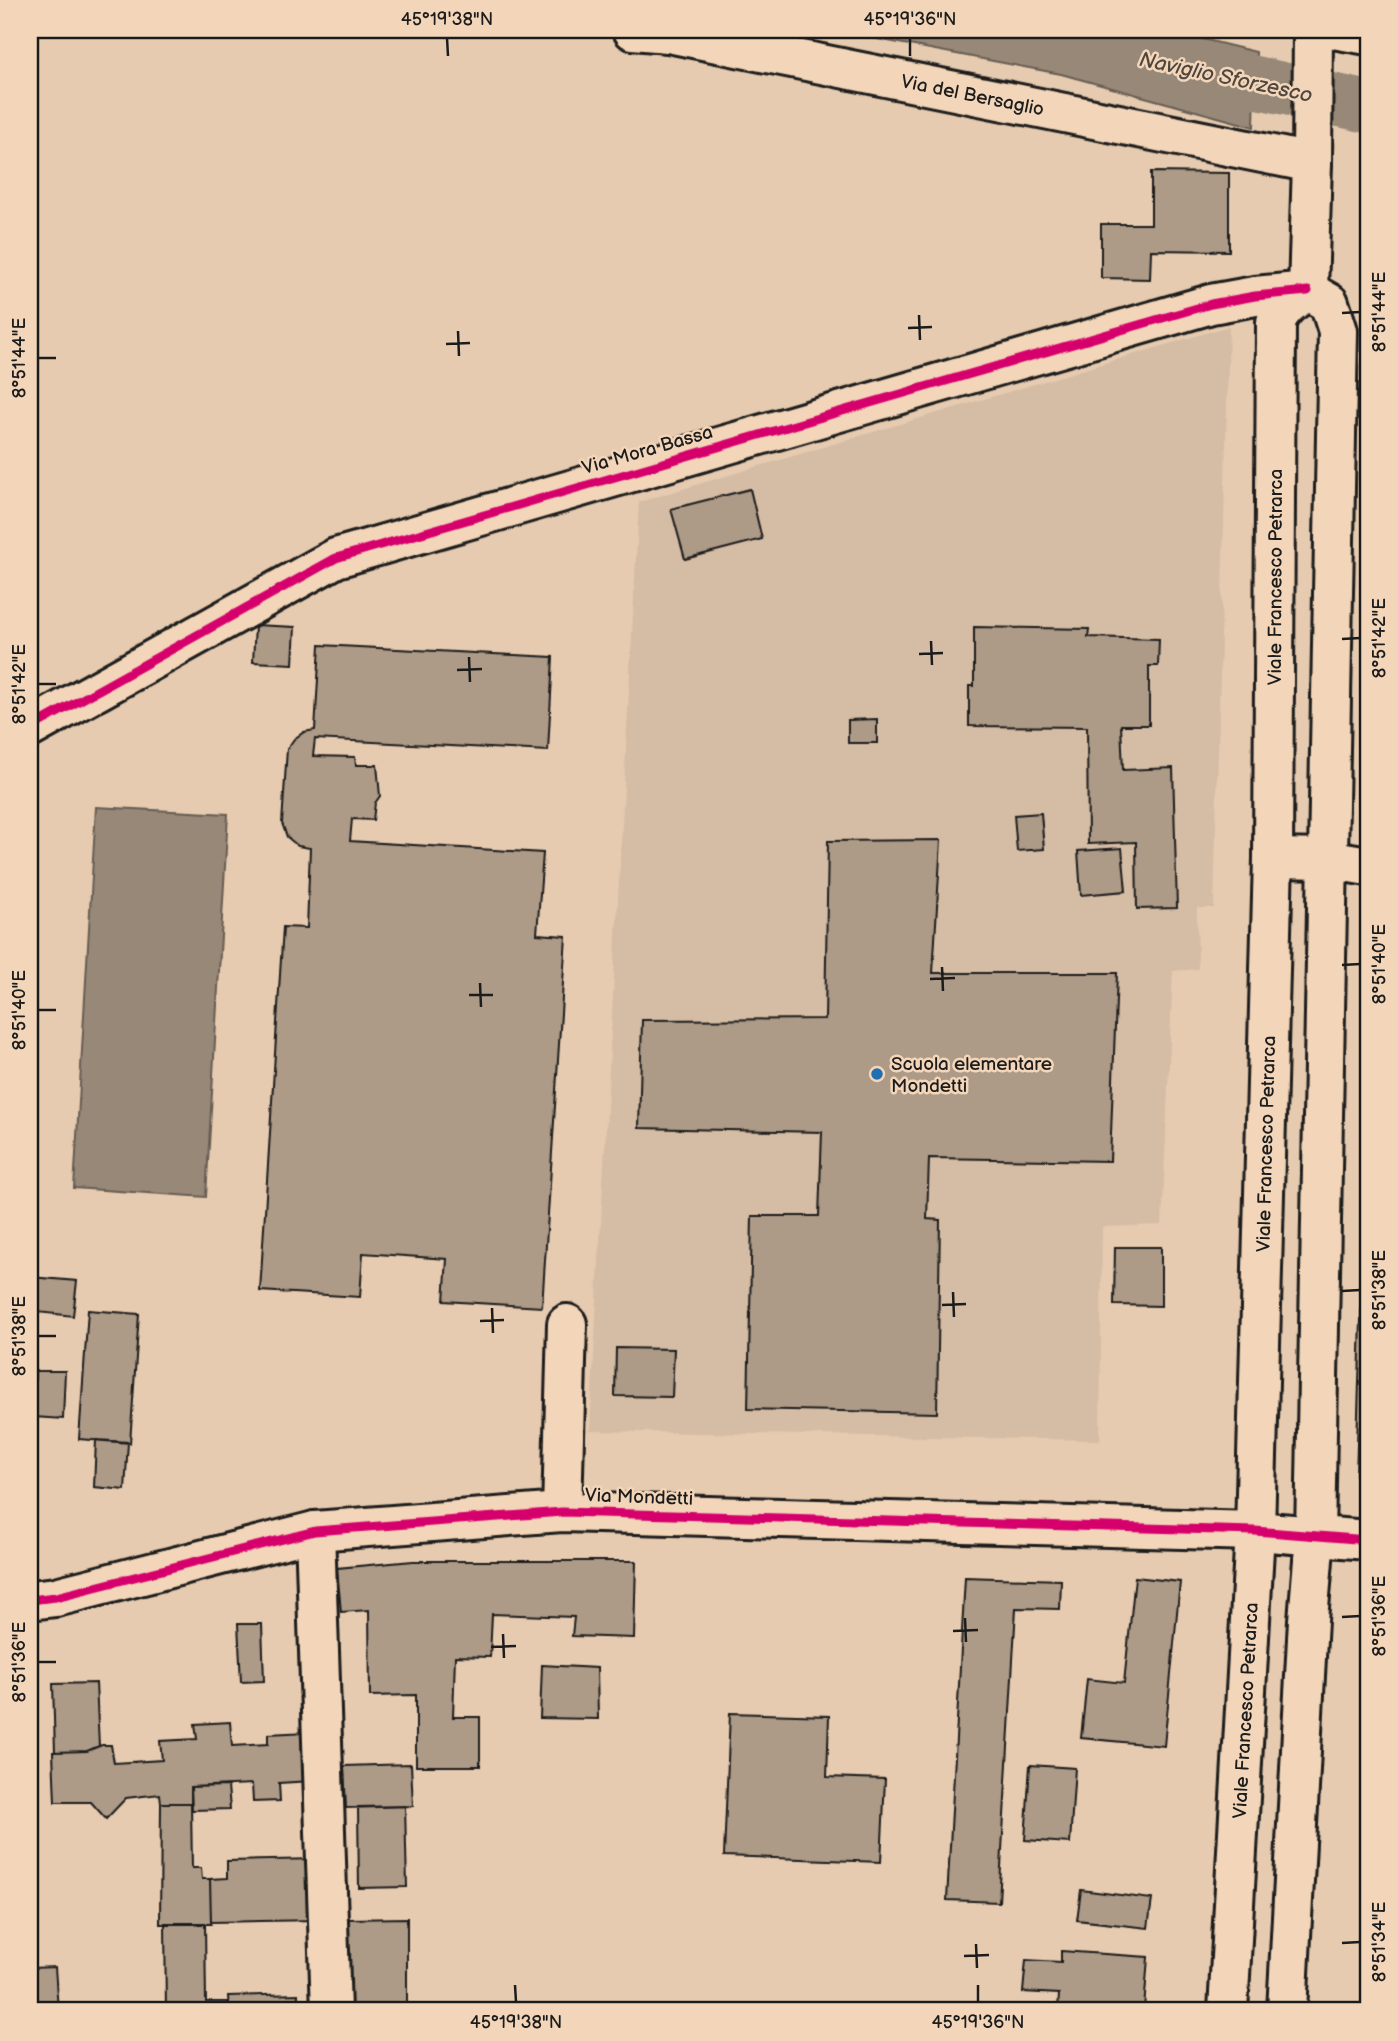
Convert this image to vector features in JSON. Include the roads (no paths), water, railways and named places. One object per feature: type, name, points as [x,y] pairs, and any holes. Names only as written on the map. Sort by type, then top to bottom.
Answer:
[{"type":"street","name":"Via del Bersaglio","points":[[633,30],[682,36],[1312,151]]},
{"type":"street","points":[[1339,30],[1368,35]]},
{"type":"street","points":[[1287,2011],[1315,1536],[1338,331],[1329,303],[1308,291],[1313,46]]},
{"type":"street","name":"Via Mora Bassa","points":[[30,728],[336,558],[1211,304],[1308,291]]},
{"type":"street","name":"Viale Francesco Petrarca","points":[[1228,2011],[1255,1531],[1273,858],[1276,322],[1279,313],[1288,304],[1308,291]]},
{"type":"street","points":[[1273,858],[1327,859],[1368,866]]},
{"type":"street","points":[[562,1511],[568,1324]]},
{"type":"street","name":"Via Mondetti","points":[[30,1600],[56,1597],[315,1531],[562,1511],[1255,1531],[1368,1541]]},
{"type":"street","points":[[315,1531],[331,2011]]},
{"type":"water","points":[[830,30],[1166,30],[1256,52],[1254,127],[1061,74]]},
{"type":"water","points":[[96,807],[228,814],[206,1197],[74,1188]]},
{"type":"waterway","name":"Naviglio Sforzesco","points":[[1186,67],[1368,107]]},
{"type":"place","name":"Scuola elementare Mondetti","points":[[877,1074]]}]
